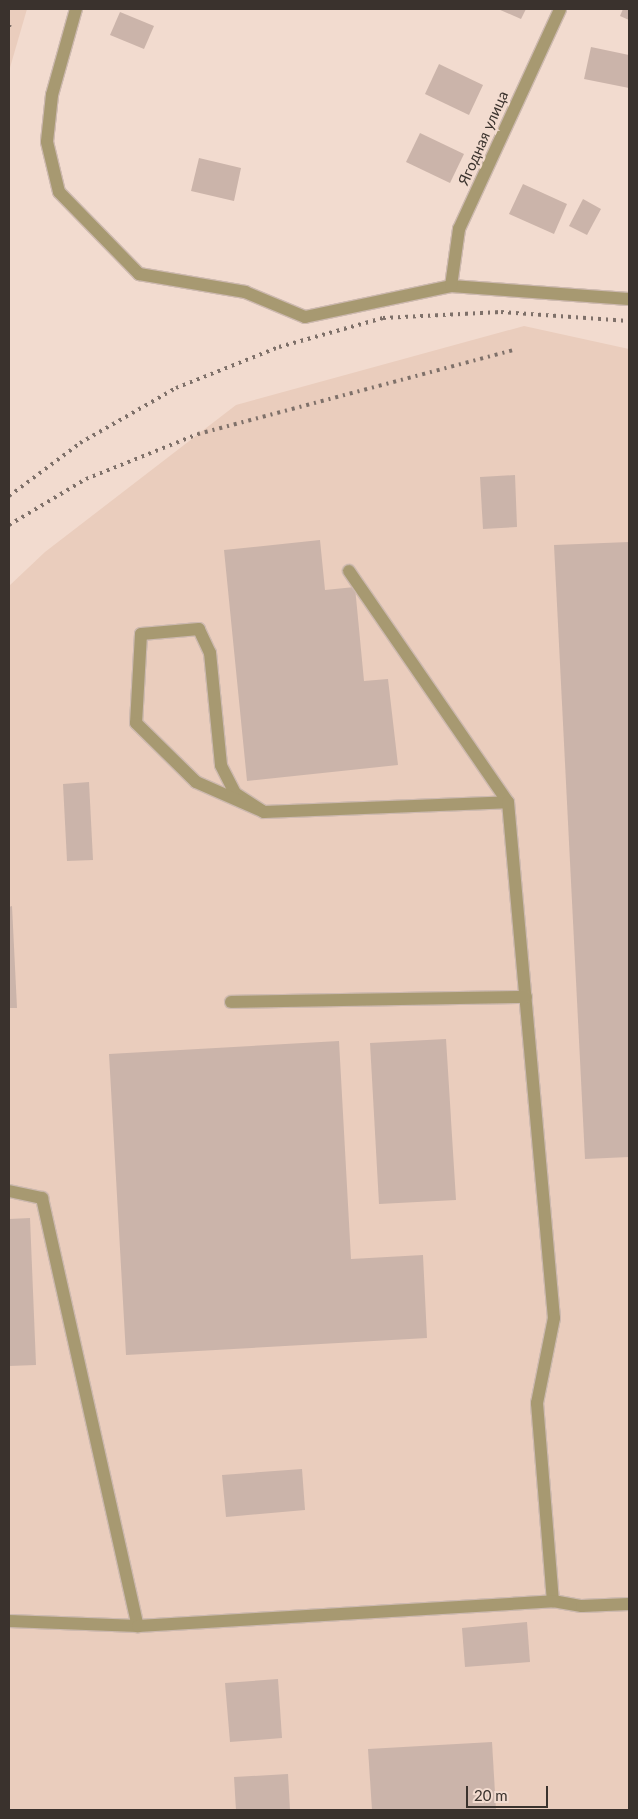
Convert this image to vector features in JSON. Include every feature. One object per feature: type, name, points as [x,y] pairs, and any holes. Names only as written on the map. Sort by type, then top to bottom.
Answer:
[{"type":"street","points":[[76,9],[52,95],[46,142],[59,192],[139,274],[246,292],[305,317],[451,286],[629,299]]},
{"type":"street","name":"Ягодная улица","points":[[451,286],[459,229],[560,9]]},
{"type":"street","points":[[349,571],[508,802],[554,1318],[537,1403],[553,1602]]},
{"type":"street","points":[[264,812],[235,793],[221,765],[210,653],[199,629],[142,634],[136,723],[196,782],[264,812],[508,802]]},
{"type":"street","points":[[231,1002],[526,997]]},
{"type":"street","points":[[9,1191],[42,1198],[138,1626]]},
{"type":"street","points":[[9,1621],[138,1626],[553,1602],[582,1606],[629,1604]]},
{"type":"shaded area","points":[[9,9],[27,9],[9,71]]},
{"type":"shaded area","points":[[524,326],[629,349],[629,1810],[9,1810],[9,586],[45,552],[236,405]]},
{"type":"building","points":[[498,9],[526,9],[521,19]]},
{"type":"building","points":[[623,9],[629,9],[629,20],[620,16]]},
{"type":"building","points":[[120,12],[154,26],[144,49],[110,35]]},
{"type":"building","points":[[591,47],[629,55],[629,88],[584,79]]},
{"type":"building","points":[[439,64],[483,85],[469,115],[425,94]]},
{"type":"building","points":[[420,133],[464,154],[450,183],[406,162]]},
{"type":"building","points":[[199,158],[241,168],[234,201],[191,191]]},
{"type":"building","points":[[523,184],[567,204],[554,234],[509,214]]},
{"type":"building","points":[[583,199],[601,209],[587,235],[569,226]]},
{"type":"building","points":[[515,475],[517,527],[483,529],[480,477]]},
{"type":"building","points":[[320,540],[325,590],[355,587],[364,681],[388,679],[398,765],[247,781],[224,550]]},
{"type":"building","points":[[629,542],[629,1157],[585,1159],[554,545]]},
{"type":"building","points":[[89,782],[93,860],[67,861],[63,784]]},
{"type":"building","points":[[12,906],[17,1008],[9,1008],[9,907]]},
{"type":"building","points":[[446,1039],[456,1200],[379,1204],[370,1043]]},
{"type":"building","points":[[339,1041],[351,1259],[423,1255],[427,1338],[126,1355],[109,1054]]},
{"type":"building","points":[[30,1218],[36,1365],[9,1366],[9,1219]]},
{"type":"building","points":[[302,1469],[305,1510],[226,1517],[222,1475]]},
{"type":"building","points":[[527,1622],[530,1662],[465,1667],[462,1628]]},
{"type":"building","points":[[278,1679],[282,1738],[230,1742],[225,1683]]},
{"type":"building","points":[[492,1742],[496,1810],[372,1810],[368,1749]]},
{"type":"building","points":[[288,1774],[290,1810],[236,1810],[234,1777]]},
{"type":"railway","points":[[9,27],[10,23]]},
{"type":"railway","points":[[9,496],[80,443],[176,388],[279,347],[383,318],[501,312],[629,321]]},
{"type":"railway","points":[[9,525],[86,479],[198,434],[513,350]]}]
